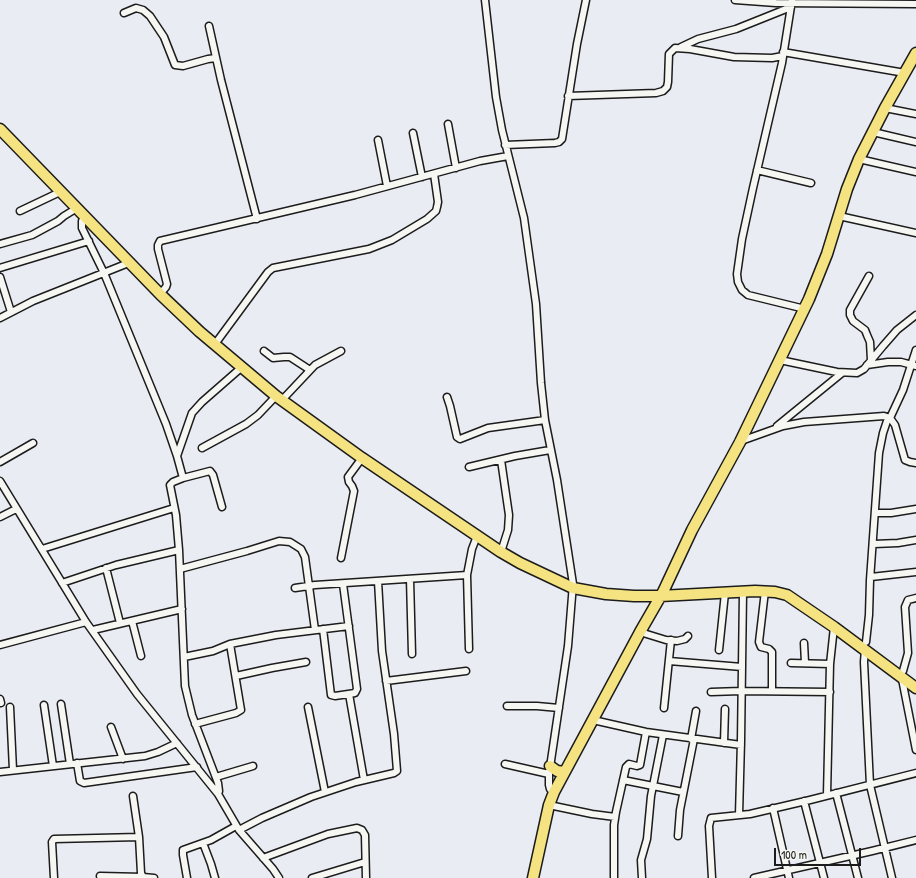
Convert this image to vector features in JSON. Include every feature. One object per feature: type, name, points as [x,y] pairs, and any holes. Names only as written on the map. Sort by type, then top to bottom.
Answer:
[{"type":"main road","points":[[533,878],[549,805],[554,792],[661,594],[692,530],[740,442],[805,309],[827,254],[859,159],[885,108],[916,54]]},
{"type":"main road","points":[[0,129],[60,192],[81,211],[160,294],[191,324],[279,398],[362,458],[501,552],[562,583],[573,586],[620,592],[661,594],[765,591],[787,595],[865,646]]},
{"type":"main road","points":[[661,594],[714,588],[761,586],[775,587],[804,600],[902,674],[916,688]]},
{"type":"main road","points":[[902,674],[916,681]]},
{"type":"main road","points":[[550,770],[564,772]]},
{"type":"street","points":[[484,0],[487,14],[496,97],[505,145],[521,204],[533,280],[545,420],[557,480],[573,586],[570,627],[550,770],[549,785],[550,789],[554,792]]},
{"type":"street","points":[[505,145],[559,142],[563,135],[568,96],[586,0]]},
{"type":"street","points":[[735,0],[792,3],[859,2],[916,4]]},
{"type":"street","points":[[568,96],[656,94],[663,91],[667,87],[669,54],[675,48],[698,39],[736,29],[755,22],[792,3]]},
{"type":"street","points":[[792,3],[783,54],[742,239],[737,274],[738,282],[742,290],[748,296],[805,309]]},
{"type":"street","points":[[124,13],[136,8],[143,10],[150,16],[166,42],[175,65],[183,66],[216,58]]},
{"type":"street","points":[[209,26],[257,219]]},
{"type":"street","points":[[680,47],[734,57],[772,58],[783,54],[905,73]]},
{"type":"street","points":[[885,108],[916,114]]},
{"type":"street","points":[[448,124],[456,168]]},
{"type":"street","points":[[873,132],[916,142]]},
{"type":"street","points":[[413,133],[422,177]]},
{"type":"street","points":[[378,140],[387,186]]},
{"type":"street","points":[[160,294],[167,284],[158,248],[160,241],[257,219],[480,161],[508,156]]},
{"type":"street","points":[[859,159],[916,172]]},
{"type":"street","points":[[757,170],[811,183]]},
{"type":"street","points":[[215,344],[268,272],[273,268],[369,249],[392,240],[427,219],[436,211],[438,202],[434,174]]},
{"type":"street","points":[[20,211],[60,192]]},
{"type":"street","points":[[0,244],[32,235],[58,221],[64,216],[81,211],[81,224],[104,273],[166,424],[183,478]]},
{"type":"street","points":[[839,216],[916,233]]},
{"type":"street","points":[[0,268],[89,241]]},
{"type":"street","points":[[0,318],[33,301],[131,262]]},
{"type":"street","points":[[869,276],[850,310],[850,314],[853,322],[865,330],[870,342],[869,362]]},
{"type":"street","points":[[0,277],[1,285],[11,312]]},
{"type":"street","points":[[780,360],[842,373],[857,373],[864,369],[897,330],[916,315]]},
{"type":"street","points":[[892,878],[870,784],[864,662],[869,615],[879,453],[887,421],[890,418],[914,365],[916,350]]},
{"type":"street","points":[[264,351],[273,358],[290,357],[310,370]]},
{"type":"street","points":[[202,448],[246,424],[279,398],[320,362],[341,351]]},
{"type":"street","points":[[869,362],[901,362],[914,365]]},
{"type":"street","points":[[177,456],[192,414],[202,402],[242,367]]},
{"type":"street","points":[[774,428],[842,373]]},
{"type":"street","points":[[447,397],[457,437],[460,439],[488,428],[545,420]]},
{"type":"street","points":[[740,442],[774,428],[804,422],[874,416],[890,418]]},
{"type":"street","points":[[890,418],[898,432],[905,460],[916,463]]},
{"type":"street","points":[[0,462],[33,443]]},
{"type":"street","points":[[469,467],[550,450]]},
{"type":"street","points":[[341,558],[354,491],[348,477],[362,458]]},
{"type":"street","points":[[501,460],[509,516],[508,530],[501,552]]},
{"type":"street","points":[[218,794],[219,787],[216,777],[195,724],[185,686],[180,550],[170,485],[173,482],[183,478],[210,471],[213,474],[222,507]]},
{"type":"street","points":[[0,481],[86,622],[137,694],[218,794],[237,828],[246,840],[279,878]]},
{"type":"street","points":[[42,549],[174,508]]},
{"type":"street","points":[[0,517],[16,509]]},
{"type":"street","points":[[875,513],[891,513],[916,509]]},
{"type":"street","points":[[469,649],[467,575],[472,549],[477,536]]},
{"type":"street","points":[[874,544],[898,544],[916,540]]},
{"type":"street","points":[[180,569],[274,542],[290,542],[301,548],[304,552],[315,630]]},
{"type":"street","points":[[62,583],[106,568],[180,550]]},
{"type":"street","points":[[106,568],[120,623]]},
{"type":"street","points":[[871,577],[916,572]]},
{"type":"street","points":[[295,588],[467,575]]},
{"type":"street","points":[[410,579],[412,654]]},
{"type":"street","points":[[187,878],[183,850],[203,843],[300,801],[325,792],[397,771],[394,734],[381,643],[378,581]]},
{"type":"street","points":[[323,629],[331,695],[335,696],[356,692],[357,689],[349,626],[342,584]]},
{"type":"street","points":[[765,591],[759,642],[761,647],[770,648],[772,652],[772,691]]},
{"type":"street","points":[[738,815],[741,745],[743,592]]},
{"type":"street","points":[[719,650],[725,593]]},
{"type":"street","points":[[916,598],[908,600],[905,607],[908,653],[902,674],[916,749]]},
{"type":"street","points":[[93,630],[182,609]]},
{"type":"street","points":[[132,621],[141,656]]},
{"type":"street","points":[[0,645],[86,622]]},
{"type":"street","points":[[184,657],[213,651],[230,644],[349,626]]},
{"type":"street","points":[[827,796],[830,664],[834,627]]},
{"type":"street","points":[[640,632],[671,640],[682,640],[688,636]]},
{"type":"street","points":[[664,708],[671,640]]},
{"type":"street","points":[[804,643],[805,663]]},
{"type":"street","points":[[195,724],[240,712],[241,707],[230,644]]},
{"type":"street","points":[[669,661],[742,667]]},
{"type":"street","points":[[236,676],[306,662]]},
{"type":"street","points":[[792,663],[830,664]]},
{"type":"street","points":[[386,681],[466,671]]},
{"type":"street","points":[[712,692],[830,692]]},
{"type":"street","points":[[349,694],[364,780]]},
{"type":"street","points":[[44,704],[53,766]]},
{"type":"street","points":[[61,704],[70,764]]},
{"type":"street","points":[[507,706],[559,708]]},
{"type":"street","points":[[10,707],[13,770]]},
{"type":"street","points":[[308,707],[325,792]]},
{"type":"street","points":[[724,743],[725,709]]},
{"type":"street","points":[[678,836],[679,815],[693,739],[696,711]]},
{"type":"street","points":[[593,720],[663,735],[741,745]]},
{"type":"street","points":[[111,727],[123,759]]},
{"type":"street","points":[[614,878],[613,850],[615,817],[623,780],[627,765],[640,765],[646,732]]},
{"type":"street","points":[[642,878],[641,860],[647,839],[653,786],[663,735]]},
{"type":"street","points":[[0,772],[123,759],[152,754],[177,743]]},
{"type":"street","points":[[77,764],[80,781],[84,783],[197,767]]},
{"type":"street","points":[[505,764],[550,770]]},
{"type":"street","points":[[216,777],[253,766]]},
{"type":"street","points":[[710,878],[709,821],[714,817],[738,815],[772,808],[827,796],[916,773]]},
{"type":"street","points":[[623,780],[683,792]]},
{"type":"street","points":[[836,793],[858,878]]},
{"type":"street","points":[[133,796],[139,838],[141,873],[143,876]]},
{"type":"street","points":[[804,801],[824,878]]},
{"type":"street","points":[[549,805],[615,817]]},
{"type":"street","points":[[772,808],[789,878]]},
{"type":"street","points":[[263,858],[334,833],[357,828],[362,830],[364,835],[366,878]]},
{"type":"street","points":[[54,878],[52,842],[54,839],[139,838]]},
{"type":"street","points":[[754,878],[916,840]]},
{"type":"street","points":[[203,843],[215,878]]},
{"type":"street","points":[[312,878],[365,862]]},
{"type":"street","points":[[100,876],[143,876],[154,878]]}]
